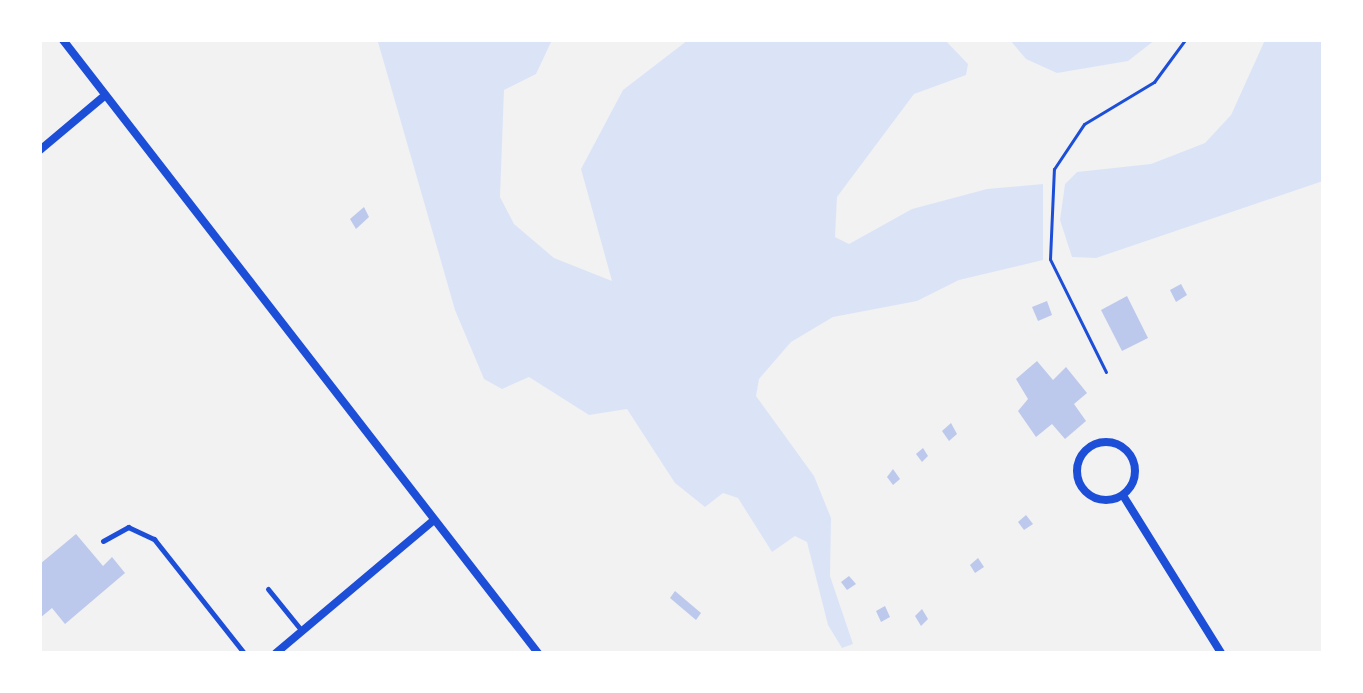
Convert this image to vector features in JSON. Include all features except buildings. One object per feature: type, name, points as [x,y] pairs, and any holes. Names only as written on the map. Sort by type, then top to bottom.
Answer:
[{"type":"street","points":[[63,40],[102,98],[538,653]]},
{"type":"street","points":[[40,150],[102,98]]},
{"type":"street","points":[[1108,442],[1131,459],[1134,483],[1124,497],[1101,499],[1080,484],[1080,455],[1092,443],[1108,442]]},
{"type":"street","points":[[1124,497],[1221,653]]},
{"type":"street","points":[[276,653],[433,521]]},
{"type":"lane","points":[[103,541],[128,527],[154,539],[244,653]]},
{"type":"lane","points":[[268,589],[302,631]]},
{"type":"path","points":[[1106,372],[1051,252],[1054,169],[1084,124],[1154,82],[1185,40]]},
{"type":"shaded area","points":[[552,40],[536,74],[504,90],[500,197],[514,224],[554,258],[612,281],[581,169],[623,90],[688,40],[945,40],[968,64],[966,75],[914,94],[837,197],[835,237],[849,244],[912,209],[987,189],[1043,184],[1043,260],[959,280],[917,301],[833,317],[791,342],[759,379],[756,396],[814,476],[831,518],[830,576],[853,644],[842,648],[828,625],[807,542],[795,536],[772,552],[738,498],[723,493],[705,507],[675,483],[627,409],[589,415],[529,377],[502,389],[484,379],[455,310],[378,42]]},
{"type":"shaded area","points":[[1010,40],[1155,40],[1128,61],[1057,73],[1026,59]]},
{"type":"shaded area","points":[[1265,40],[1323,40],[1323,181],[1096,258],[1072,257],[1060,220],[1065,184],[1077,172],[1151,164],[1205,143],[1231,115]]}]
